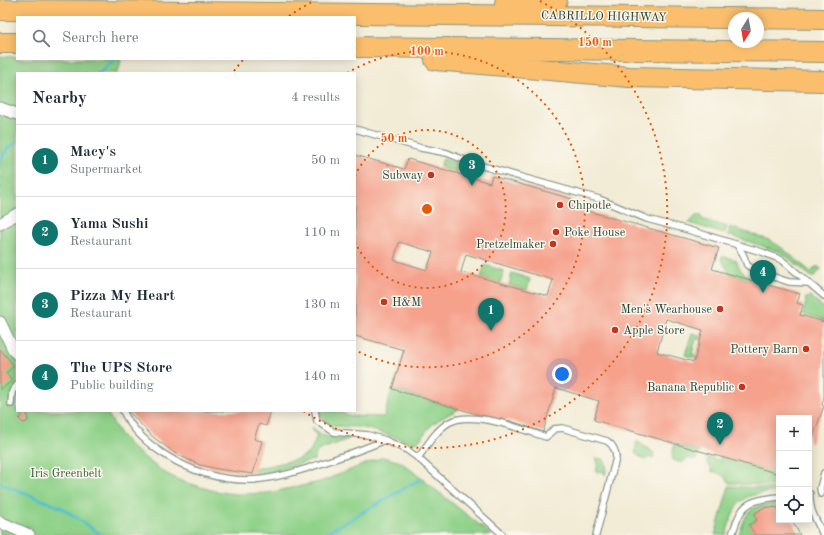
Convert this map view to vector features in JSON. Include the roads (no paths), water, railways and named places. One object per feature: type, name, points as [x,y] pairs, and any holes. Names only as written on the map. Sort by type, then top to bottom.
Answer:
[{"type":"highway","points":[[311,13],[557,0]]},
{"type":"highway","name":"CABRILLO HIGHWAY","points":[[0,10],[824,18]]},
{"type":"highway","points":[[0,43],[16,43]]},
{"type":"highway","points":[[361,47],[824,52]]},
{"type":"highway","points":[[361,47],[410,57],[605,75],[661,78],[824,81]]},
{"type":"street","points":[[0,108],[16,114]]},
{"type":"street","points":[[0,224],[16,215]]},
{"type":"street","points":[[0,322],[13,350],[16,353]]},
{"type":"street","points":[[0,522],[29,535]]},
{"type":"lane","points":[[356,129],[421,148],[447,153],[472,163],[599,199],[646,219],[737,244],[778,258],[824,296]]},
{"type":"lane","points":[[737,244],[747,265],[756,271],[789,282],[808,283]]},
{"type":"lane","points":[[11,404],[12,392],[16,386]]},
{"type":"lane","points":[[123,412],[150,444],[174,460],[198,471],[234,479],[259,480],[295,472],[353,454],[385,440]]},
{"type":"lane","points":[[315,412],[317,421],[334,432],[368,435],[385,440],[407,450],[418,458],[503,535]]},
{"type":"lane","points":[[418,458],[432,438],[442,428],[452,421],[466,418],[482,419],[546,437],[554,429],[562,428],[607,441],[613,446],[616,452],[616,458],[596,535]]},
{"type":"lane","points":[[812,494],[823,494],[820,488],[824,473]]},
{"type":"lane","points":[[732,535],[738,517],[746,505],[753,501],[776,497]]},
{"type":"lane","points":[[812,512],[823,535]]},
{"type":"waterway","points":[[100,72],[114,60]]},
{"type":"waterway","points":[[0,160],[9,147],[16,143]]},
{"type":"waterway","points":[[323,535],[419,480]]},
{"type":"waterway","points":[[0,483],[62,508],[102,535]]},
{"type":"place","name":"Subway","points":[[431,175]]},
{"type":"place","name":"Pizza My Heart","points":[[472,186]]},
{"type":"place","name":"Chipotle","points":[[560,205]]},
{"type":"place","name":"Poke House","points":[[556,232]]},
{"type":"place","name":"Pretzelmaker","points":[[553,244]]},
{"type":"place","name":"The UPS Store","points":[[763,293]]},
{"type":"place","name":"H&M","points":[[384,302]]},
{"type":"place","name":"Men's Wearhouse","points":[[720,309]]},
{"type":"place","name":"Apple Store","points":[[615,330]]},
{"type":"place","name":"Macy's","points":[[491,331]]},
{"type":"place","name":"Pottery Barn","points":[[806,349]]},
{"type":"place","name":"Banana Republic","points":[[742,387]]},
{"type":"place","name":"Yama Sushi","points":[[720,445]]},
{"type":"park label","name":"Iris Greenbelt","points":[[66,473]]}]
